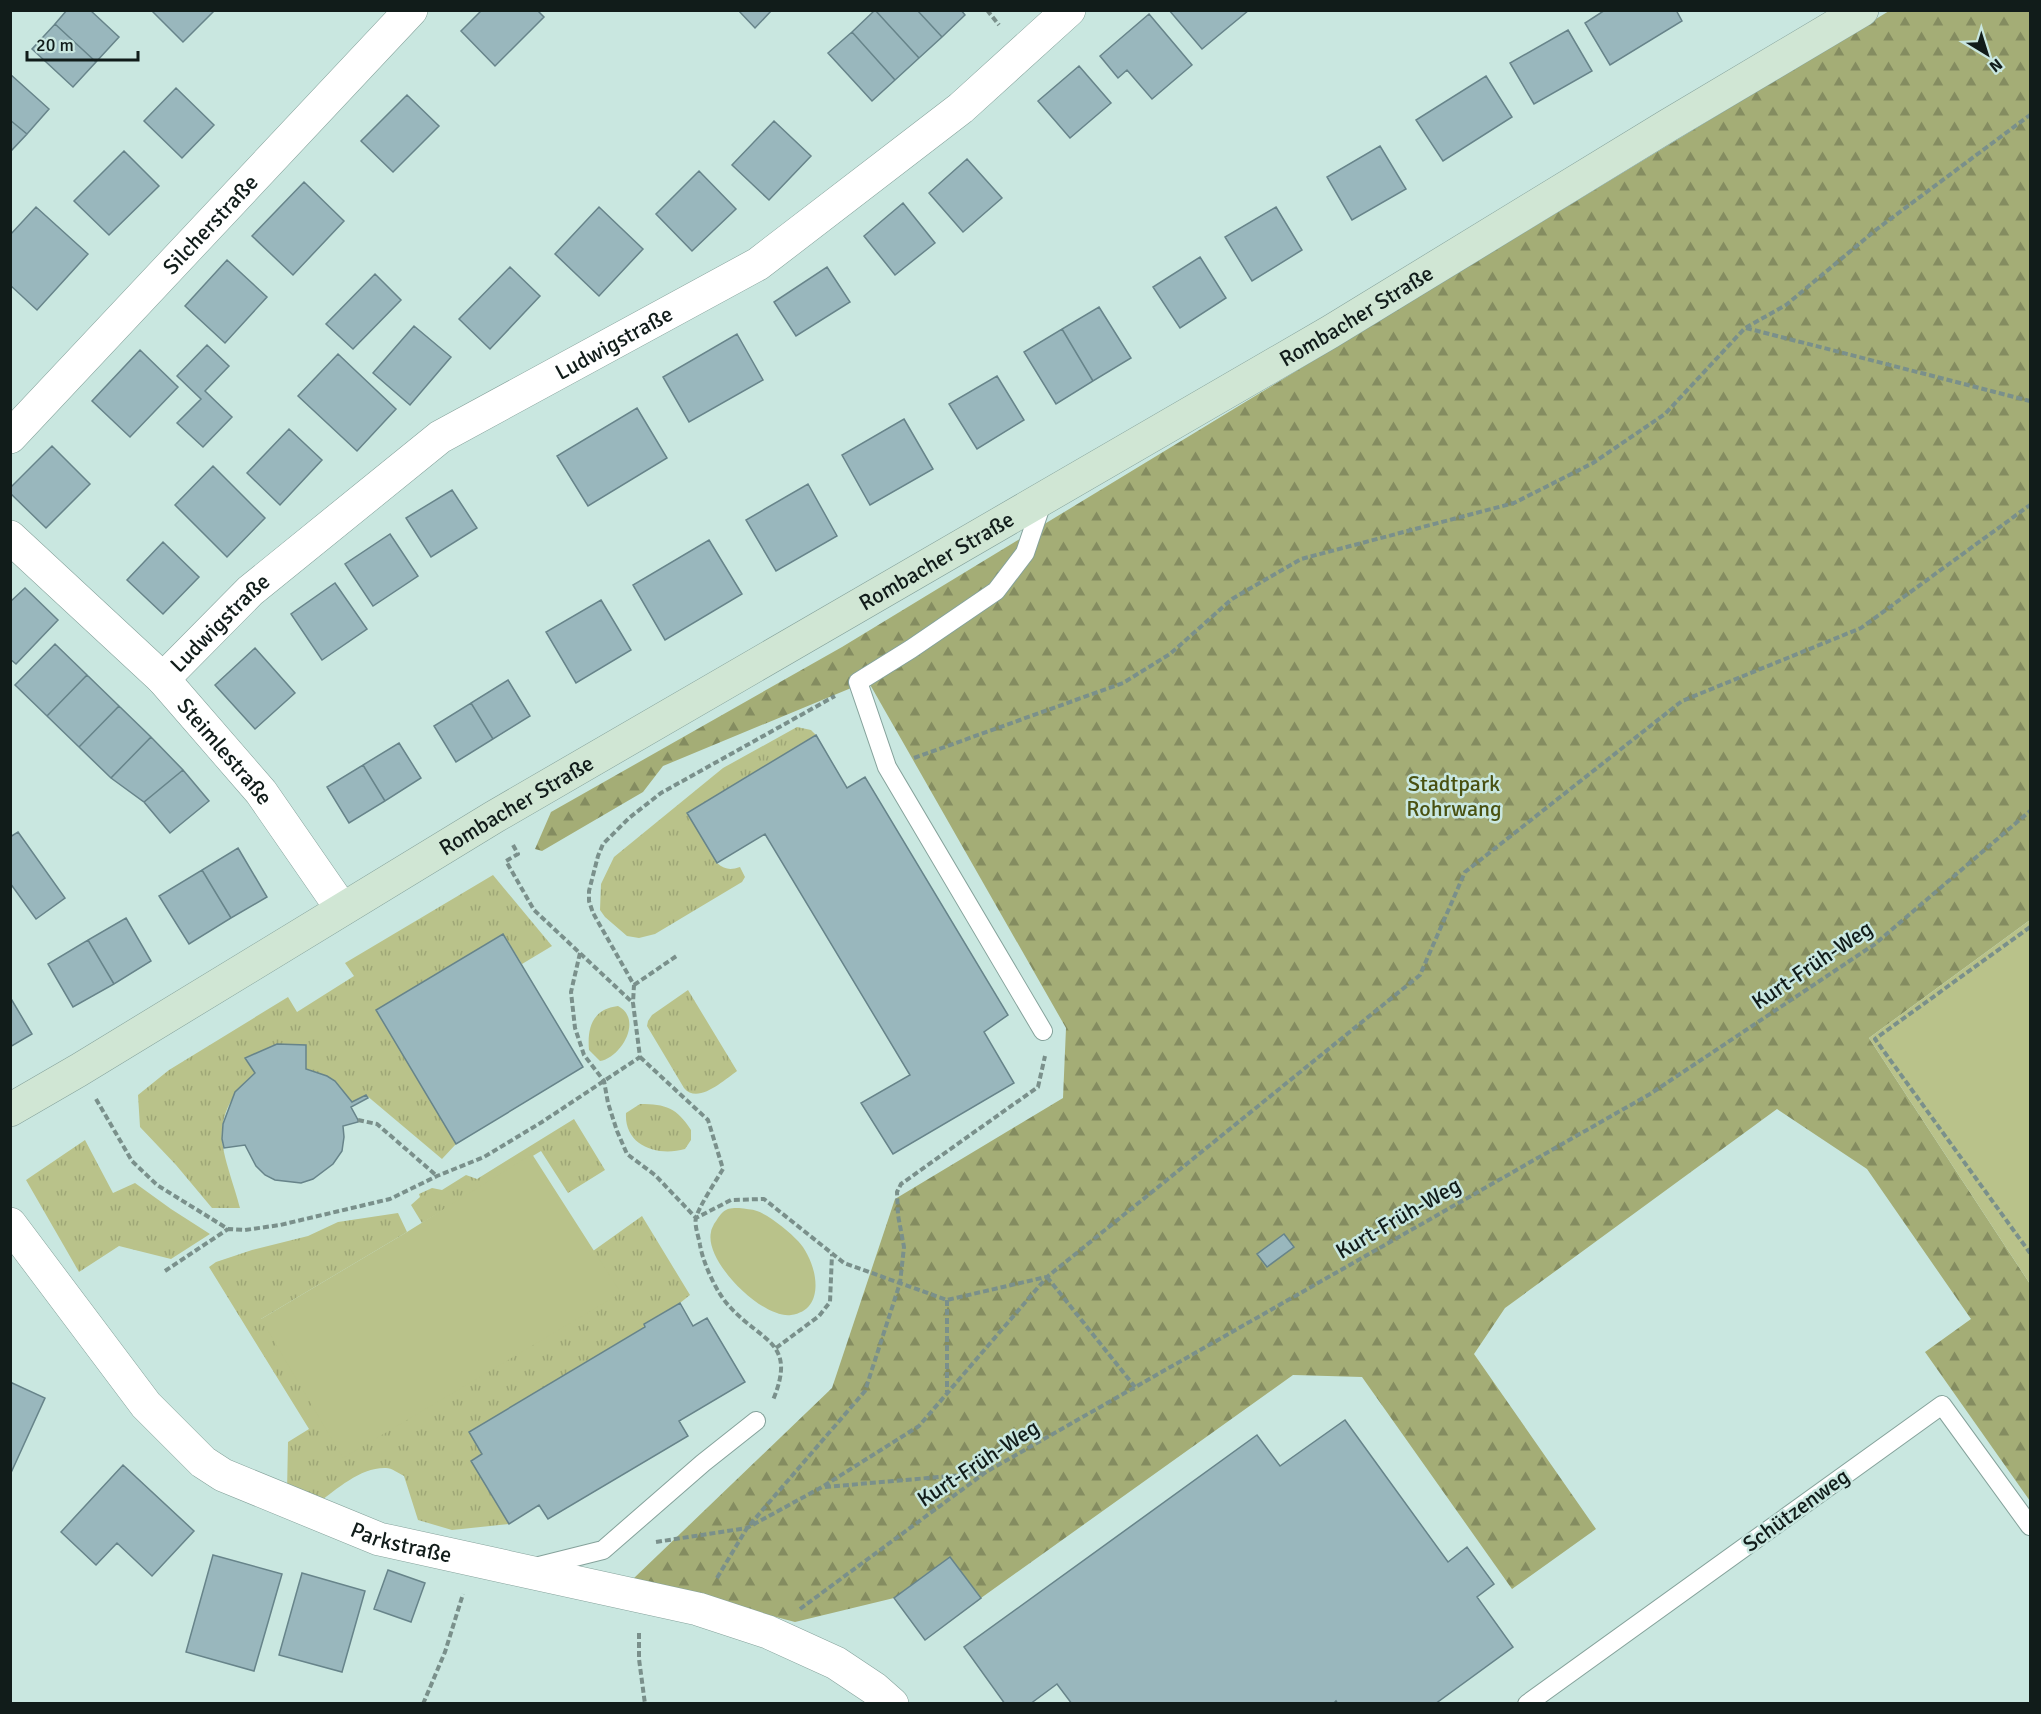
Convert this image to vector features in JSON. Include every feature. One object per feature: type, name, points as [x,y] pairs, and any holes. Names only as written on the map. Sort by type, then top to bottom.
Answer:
[{"type":"main road","name":"Rombacher Straße","points":[[10,1110],[80,1070],[494,817],[1330,332],[1862,10]]},
{"type":"street","name":"Silcherstraße","points":[[10,437],[411,10]]},
{"type":"street","name":"Ludwigstraße","points":[[163,679],[250,591],[440,437],[758,264],[961,108],[1069,10]]},
{"type":"street","name":"Steimlestraße","points":[[10,537],[163,679],[261,792],[342,909]]},
{"type":"street","name":"Parkstraße","points":[[10,1224],[146,1405],[203,1462],[224,1475],[379,1539],[698,1609],[768,1632],[836,1664],[875,1689],[892,1704]]},
{"type":"lane","points":[[1043,500],[1025,553],[996,591],[858,682],[887,767],[1043,1031]]},
{"type":"lane","name":"Schützenweg","points":[[1527,1704],[1942,1405],[2031,1526]]},
{"type":"lane","points":[[522,1569],[603,1550],[703,1463],[756,1421]]},
{"type":"path","points":[[887,767],[1123,684],[1170,654],[1232,599],[1301,559],[1514,503],[1593,463],[1665,414],[1745,328],[1786,305],[1877,229],[2031,115]]},
{"type":"path","points":[[1745,328],[2031,401]]},
{"type":"path","points":[[603,1550],[747,1528],[822,1487],[918,1426],[1047,1277],[1420,975],[1465,872],[1682,701],[1861,628],[2031,505]]},
{"type":"path","points":[[696,1218],[723,1169],[708,1120],[640,1057],[633,1003],[634,985],[593,913],[589,901],[594,870],[603,844],[629,818],[661,793],[858,682]]},
{"type":"path","name":"Kurt-Früh-Weg","points":[[768,1632],[986,1472],[1650,1094],[1875,944],[2031,811]]},
{"type":"path","points":[[506,861],[534,910],[633,1003]]},
{"type":"path","points":[[2031,927],[1875,1039],[2031,1252]]},
{"type":"path","points":[[580,953],[571,992],[575,1028],[584,1055],[604,1081],[616,1131],[627,1154],[655,1175],[696,1218],[703,1262],[728,1306],[776,1348],[781,1358],[782,1369],[778,1388],[771,1405],[756,1421]]},
{"type":"path","points":[[634,985],[678,956]]},
{"type":"path","points":[[698,1609],[747,1528],[865,1391],[900,1283],[903,1247],[897,1192],[901,1184],[1038,1087],[1046,1060],[1043,1031]]},
{"type":"path","points":[[115,1133],[132,1161],[157,1185],[228,1229],[245,1230],[280,1225],[390,1199],[437,1176],[484,1157],[542,1122],[640,1057]]},
{"type":"path","points":[[358,1120],[377,1124],[437,1176]]},
{"type":"path","points":[[696,1218],[731,1200],[764,1199],[844,1263],[947,1300],[1047,1277]]},
{"type":"path","points":[[165,1271],[228,1229]]},
{"type":"path","points":[[776,1348],[819,1316],[830,1302],[832,1253]]},
{"type":"path","points":[[1047,1277],[1135,1387]]},
{"type":"path","points":[[947,1300],[947,1392]]},
{"type":"path","points":[[822,1487],[986,1472]]},
{"type":"path","points":[[423,1704],[454,1627],[470,1559]]},
{"type":"path","points":[[639,1659],[645,1704]]},
{"type":"green space","name":"Stadtpark Rohrwang","points":[[1889,11],[2030,11],[2030,920],[1869,1038],[2030,1284],[2030,1501],[1925,1352],[1971,1319],[1867,1169],[1777,1109],[1505,1308],[1474,1354],[1596,1529],[1512,1589],[1362,1377],[1293,1375],[981,1598],[950,1557],[894,1598],[795,1622],[633,1579],[832,1388],[895,1199],[1063,1098],[1066,1028],[868,681],[663,766],[643,792],[542,851],[535,849],[551,812],[842,647]]},
{"type":"green space","points":[[797,727],[811,730],[816,735],[687,813],[717,863],[728,869],[740,867],[745,877],[742,882],[655,934],[639,938],[627,936],[605,917],[600,910],[601,884],[614,857],[723,768]]},
{"type":"green space","points":[[493,875],[552,946],[522,964],[503,934],[376,1010],[456,1144],[442,1159],[366,1095],[352,1102],[332,1081],[306,1069],[306,1045],[277,1044],[246,1058],[255,1073],[236,1094],[224,1120],[223,1146],[240,1208],[212,1208],[140,1127],[138,1095],[169,1070],[288,997],[297,1012],[354,976],[345,963]]},
{"type":"green space","points":[[2030,920],[2030,1284],[1869,1038]]},
{"type":"green space","points":[[688,990],[737,1071],[711,1089],[696,1094],[684,1088],[647,1026],[652,1015]]},
{"type":"green space","points":[[618,1006],[629,1020],[627,1037],[616,1053],[600,1061],[589,1050],[589,1034],[593,1020],[603,1011]]},
{"type":"green space","points":[[640,1104],[664,1106],[681,1117],[691,1130],[691,1140],[685,1149],[654,1150],[637,1141],[627,1124],[626,1113]]},
{"type":"green space","points":[[574,1119],[605,1170],[568,1193],[541,1151],[422,1223],[411,1205],[420,1197],[419,1194],[432,1188],[442,1190],[466,1175],[477,1179]]},
{"type":"green space","points":[[85,1140],[113,1193],[135,1183],[210,1234],[171,1259],[119,1246],[79,1272],[26,1180]]},
{"type":"green space","points":[[532,1154],[621,1293],[343,1458],[261,1319]]},
{"type":"green space","points":[[739,1208],[755,1210],[767,1216],[790,1233],[805,1250],[816,1284],[810,1304],[803,1311],[791,1315],[779,1314],[765,1308],[738,1286],[716,1258],[711,1244],[714,1224],[724,1211]]},
{"type":"green space","points":[[398,1213],[407,1232],[261,1319],[620,1293],[593,1251],[642,1216],[690,1295],[644,1324],[645,1327],[469,1432],[482,1454],[509,1524],[452,1530],[418,1520],[404,1476],[388,1468],[359,1475],[318,1503],[287,1491],[288,1442],[309,1429],[209,1267],[216,1262],[252,1250],[308,1236],[338,1222]]},
{"type":"building","points":[[67,10],[90,10],[119,37],[96,62],[55,24]]},
{"type":"building","points":[[151,10],[215,10],[183,42]]},
{"type":"building","points":[[482,10],[537,10],[544,17],[495,66],[461,31]]},
{"type":"building","points":[[738,10],[772,10],[755,28]]},
{"type":"building","points":[[875,10],[919,58],[895,80],[852,32]]},
{"type":"building","points":[[875,10],[917,10],[942,37],[919,58]]},
{"type":"building","points":[[917,10],[961,10],[965,15],[942,37]]},
{"type":"building","points":[[1169,10],[1249,10],[1202,49]]},
{"type":"building","points":[[1605,10],[1676,10],[1682,21],[1610,65],[1585,23]]},
{"type":"building","points":[[1149,14],[1192,65],[1152,99],[1127,70],[1118,78],[1100,56]]},
{"type":"building","points":[[55,24],[96,62],[73,87],[32,49]]},
{"type":"building","points":[[1568,30],[1592,71],[1534,104],[1510,63]]},
{"type":"building","points":[[852,32],[895,80],[872,101],[828,53]]},
{"type":"building","points":[[1079,66],[1111,103],[1070,138],[1038,101]]},
{"type":"building","points":[[10,74],[49,109],[27,134],[10,120]]},
{"type":"building","points":[[1486,76],[1512,117],[1443,161],[1416,120]]},
{"type":"building","points":[[176,88],[214,125],[182,158],[144,121]]},
{"type":"building","points":[[407,95],[439,126],[393,172],[361,141]]},
{"type":"building","points":[[10,120],[27,134],[10,152]]},
{"type":"building","points":[[774,121],[811,156],[769,200],[732,165]]},
{"type":"building","points":[[1380,146],[1406,189],[1352,220],[1327,177]]},
{"type":"building","points":[[124,151],[159,186],[109,235],[74,201]]},
{"type":"building","points":[[967,159],[1002,198],[963,232],[929,193]]},
{"type":"building","points":[[699,171],[736,209],[692,251],[656,214]]},
{"type":"building","points":[[304,182],[344,221],[293,275],[252,236]]},
{"type":"building","points":[[903,203],[935,243],[895,275],[864,236]]},
{"type":"building","points":[[36,207],[88,254],[37,310],[10,285],[10,235]]},
{"type":"building","points":[[599,207],[643,249],[599,296],[555,254]]},
{"type":"building","points":[[1276,207],[1302,250],[1252,281],[1225,237]]},
{"type":"building","points":[[1200,257],[1226,298],[1180,328],[1153,287]]},
{"type":"building","points":[[227,260],[267,297],[225,343],[185,306]]},
{"type":"building","points":[[510,267],[540,296],[490,349],[459,319]]},
{"type":"building","points":[[827,267],[850,302],[796,336],[774,302]]},
{"type":"building","points":[[375,274],[401,300],[353,349],[326,324]]},
{"type":"building","points":[[1099,307],[1131,358],[1093,381],[1062,329]]},
{"type":"building","points":[[414,326],[451,357],[410,405],[373,373]]},
{"type":"building","points":[[1062,329],[1093,381],[1056,404],[1024,352]]},
{"type":"building","points":[[737,334],[763,380],[689,422],[663,377]]},
{"type":"building","points":[[207,345],[229,366],[205,391],[232,417],[203,447],[177,423],[201,399],[177,376]]},
{"type":"building","points":[[140,350],[178,387],[130,437],[92,401]]},
{"type":"building","points":[[338,354],[396,409],[357,451],[298,396]]},
{"type":"building","points":[[997,376],[1024,420],[977,449],[949,404]]},
{"type":"building","points":[[637,408],[667,458],[588,506],[557,456]]},
{"type":"building","points":[[904,419],[933,469],[870,505],[842,455]]},
{"type":"building","points":[[289,429],[322,460],[280,505],[247,473]]},
{"type":"building","points":[[52,446],[90,484],[46,528],[10,493],[10,488]]},
{"type":"building","points":[[213,466],[265,518],[227,557],[175,505]]},
{"type":"building","points":[[808,484],[837,536],[776,571],[746,520]]},
{"type":"building","points":[[452,490],[477,528],[431,557],[406,518]]},
{"type":"building","points":[[390,534],[418,576],[373,606],[345,564]]},
{"type":"building","points":[[709,540],[742,594],[665,640],[633,585]]},
{"type":"building","points":[[163,542],[199,577],[163,614],[127,580]]},
{"type":"building","points":[[335,583],[367,629],[322,660],[291,614]]},
{"type":"building","points":[[25,588],[58,620],[16,664],[10,659],[10,602]]},
{"type":"building","points":[[601,600],[631,650],[576,683],[546,632]]},
{"type":"building","points":[[55,644],[87,675],[47,716],[15,685]]},
{"type":"building","points":[[255,648],[295,693],[255,729],[215,685]]},
{"type":"building","points":[[87,675],[119,706],[79,747],[47,716]]},
{"type":"building","points":[[508,680],[530,716],[493,739],[471,703]]},
{"type":"building","points":[[471,703],[493,739],[456,762],[434,726]]},
{"type":"building","points":[[119,706],[151,737],[111,778],[79,747]]},
{"type":"building","points":[[816,735],[847,788],[865,777],[1008,1015],[984,1032],[1014,1083],[893,1154],[861,1103],[910,1075],[765,834],[717,863],[687,813]]},
{"type":"building","points":[[151,737],[183,770],[144,802],[111,778]]},
{"type":"building","points":[[399,743],[421,778],[385,801],[363,765]]},
{"type":"building","points":[[363,765],[385,801],[349,823],[327,787]]},
{"type":"building","points":[[183,770],[209,801],[170,833],[144,802]]},
{"type":"building","points":[[18,832],[65,898],[36,919],[10,883],[10,837]]},
{"type":"building","points":[[238,848],[267,897],[231,918],[202,870]]},
{"type":"building","points":[[202,870],[231,918],[189,944],[159,896]]},
{"type":"building","points":[[126,918],[151,961],[114,984],[88,940]]},
{"type":"building","points":[[503,934],[583,1067],[456,1144],[376,1010]]},
{"type":"building","points":[[88,940],[114,984],[73,1007],[48,964]]},
{"type":"building","points":[[10,997],[32,1034],[10,1047]]},
{"type":"building","points":[[277,1044],[306,1045],[306,1069],[335,1081],[352,1102],[366,1095],[368,1098],[351,1107],[358,1122],[343,1126],[342,1151],[333,1164],[313,1179],[301,1183],[275,1180],[265,1175],[256,1166],[245,1145],[224,1148],[222,1139],[223,1124],[235,1092],[255,1073],[245,1058]]},
{"type":"building","points":[[1284,1234],[1294,1247],[1267,1267],[1257,1254]]},
{"type":"building","points":[[680,1303],[693,1326],[707,1318],[745,1382],[679,1421],[688,1436],[548,1519],[539,1505],[509,1524],[471,1461],[482,1454],[469,1432],[645,1327],[644,1324]]},
{"type":"building","points":[[10,1382],[45,1398],[10,1475]]},
{"type":"building","points":[[1345,1420],[1448,1562],[1467,1547],[1494,1584],[1477,1597],[1513,1647],[1435,1704],[1338,1704],[1336,1701],[1333,1704],[1072,1704],[1057,1684],[1030,1704],[1005,1704],[964,1647],[1257,1435],[1280,1466]]},
{"type":"building","points":[[123,1465],[194,1531],[152,1576],[117,1543],[96,1565],[61,1532]]},
{"type":"building","points":[[213,1555],[282,1574],[254,1671],[186,1652]]},
{"type":"building","points":[[950,1557],[981,1598],[925,1640],[894,1598]]},
{"type":"building","points":[[388,1570],[425,1583],[411,1622],[374,1609]]},
{"type":"building","points":[[302,1573],[365,1591],[342,1672],[279,1655]]}]
